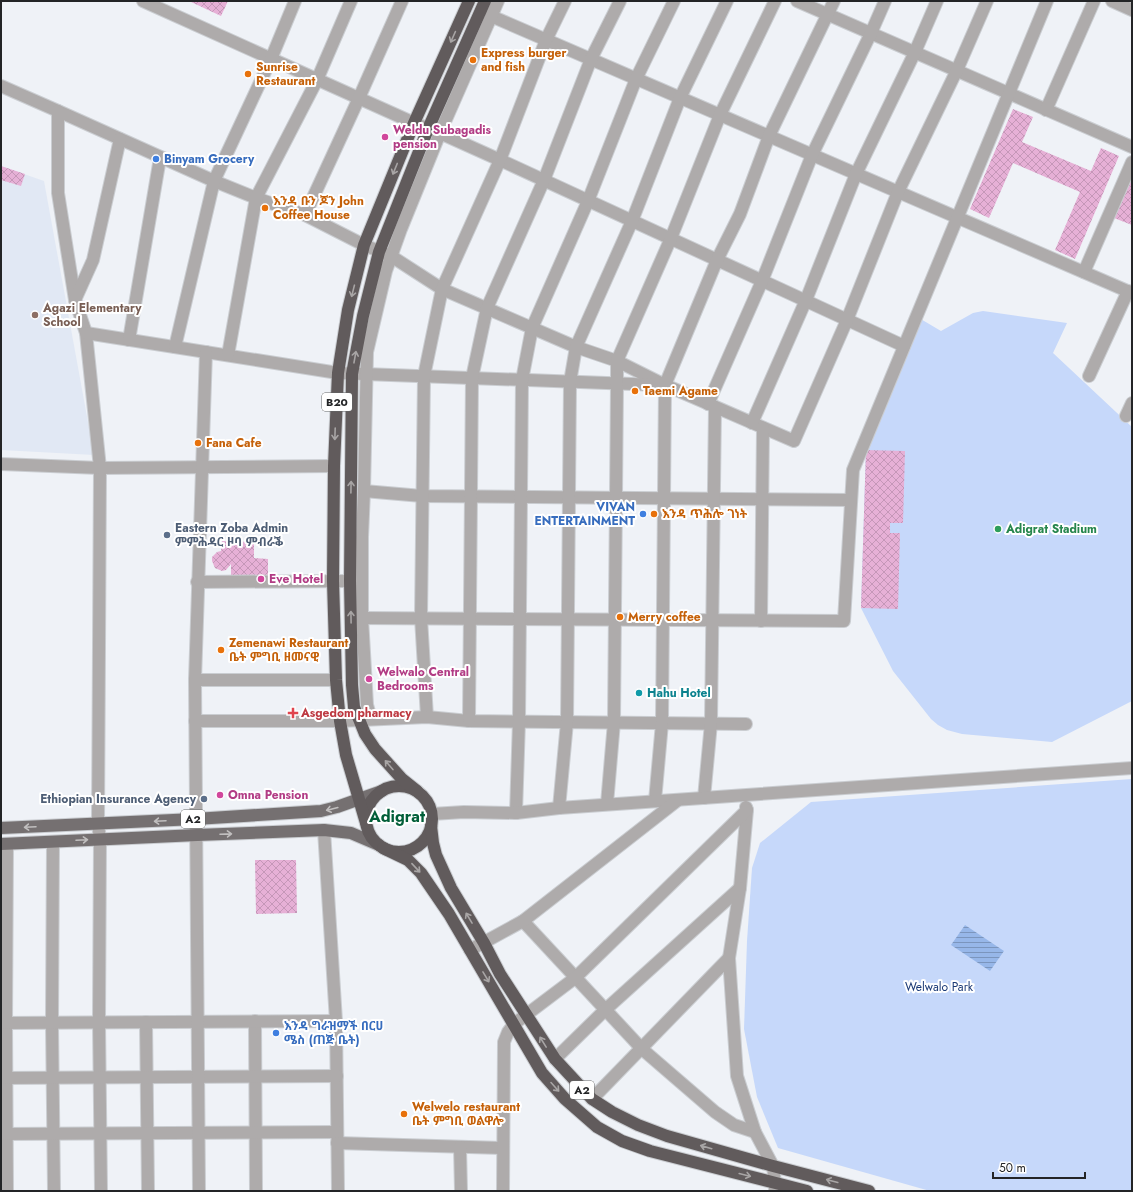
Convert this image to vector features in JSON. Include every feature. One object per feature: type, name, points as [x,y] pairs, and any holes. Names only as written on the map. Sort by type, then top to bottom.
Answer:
[{"type":"highway","name":"B20","points":[[366,823],[346,755],[340,721],[336,680],[333,581],[334,466],[338,373],[348,310],[364,245],[414,123],[469,1]]},
{"type":"highway","name":"B20","points":[[417,791],[402,779],[375,749],[365,734],[365,720],[354,707],[352,686],[350,581],[352,374],[363,316],[379,252],[428,129],[485,1]]},
{"type":"highway","points":[[429,90],[443,96]]},
{"type":"highway","name":"A2","points":[[382,791],[393,786],[408,787],[417,791],[427,801],[430,807],[433,843],[436,855],[451,888],[484,943],[500,974],[555,1060],[592,1099],[612,1112],[645,1128],[667,1136],[869,1191]]},
{"type":"highway","points":[[381,846],[370,835],[366,823],[366,815],[369,804],[373,798],[382,791]]},
{"type":"highway","name":"A2","points":[[381,846],[392,851],[401,852],[413,848],[424,841],[428,834],[432,820]]},
{"type":"highway","name":"A2","points":[[381,846],[408,860],[417,869],[440,900],[542,1073],[565,1099],[597,1127],[622,1141],[650,1151],[775,1187],[807,1191]]},
{"type":"main road","name":"A2","points":[[1,828],[195,819],[320,811],[337,807],[382,791]]},
{"type":"main road","name":"A2","points":[[4,844],[324,830],[351,833],[381,846]]},
{"type":"street","points":[[143,1],[500,160],[904,346]]},
{"type":"street","points":[[175,347],[214,181],[271,59],[295,1]]},
{"type":"street","points":[[228,356],[256,198],[318,80],[351,1]]},
{"type":"street","points":[[306,215],[402,1]]},
{"type":"street","points":[[365,720],[367,705],[362,618],[362,537],[367,352],[386,271],[400,229],[498,1]]},
{"type":"street","points":[[427,717],[421,618],[424,376],[442,289],[500,160],[546,40],[565,1]]},
{"type":"street","points":[[469,721],[472,378],[487,308],[544,180],[591,59],[620,1]]},
{"type":"street","points":[[516,813],[519,721],[522,380],[532,328],[588,201],[636,79],[674,1]]},
{"type":"street","points":[[559,808],[567,722],[570,382],[576,347],[632,221],[680,98],[727,1]]},
{"type":"street","points":[[607,804],[614,722],[618,384],[616,361],[671,238],[720,115],[775,1]]},
{"type":"street","points":[[797,1],[1132,147]]},
{"type":"street","points":[[655,801],[662,723],[665,385],[717,260],[740,214],[769,136],[834,1]]},
{"type":"street","points":[[704,798],[711,724],[713,500],[711,405],[812,155],[885,1]]},
{"type":"street","points":[[752,423],[806,300],[856,174],[915,52],[937,1]]},
{"type":"street","points":[[1,86],[214,181],[256,198],[306,215],[364,245],[391,256],[442,289],[576,347],[616,361],[665,385],[794,441],[847,320],[898,192],[957,70],[987,1]]},
{"type":"street","points":[[362,618],[844,621],[853,470],[1047,1]]},
{"type":"street","points":[[1046,110],[1094,1]]},
{"type":"street","points":[[1112,1],[1132,10]]},
{"type":"street","points":[[491,16],[1130,292],[1089,376]]},
{"type":"street","points":[[58,111],[58,194],[74,300],[86,333],[100,468],[98,824],[100,839],[100,1191]]},
{"type":"street","points":[[74,300],[93,260],[120,139]]},
{"type":"street","points":[[129,340],[160,158]]},
{"type":"street","points":[[1084,272],[1132,162]]},
{"type":"street","points":[[86,333],[338,373],[665,385]]},
{"type":"street","points":[[199,1191],[195,680],[197,582],[206,352]]},
{"type":"street","points":[[1126,416],[1132,403]]},
{"type":"street","points":[[761,621],[763,428]]},
{"type":"street","points":[[1,464],[100,468],[334,466]]},
{"type":"street","points":[[364,491],[422,496],[521,498],[851,500]]},
{"type":"street","points":[[197,582],[350,581]]},
{"type":"street","points":[[195,680],[336,680]]},
{"type":"street","points":[[195,721],[340,721],[427,717],[469,721],[746,724]]},
{"type":"street","points":[[432,820],[464,812],[516,813],[607,804],[1132,768]]},
{"type":"street","points":[[741,795],[747,810],[740,888],[729,958],[737,1076],[755,1132],[773,1166],[775,1187]]},
{"type":"street","points":[[470,950],[523,922],[678,800]]},
{"type":"street","points":[[503,1191],[502,1148],[504,1042],[508,1032],[514,1024],[575,978],[747,810]]},
{"type":"street","points":[[324,830],[336,1021],[338,1191]]},
{"type":"street","points":[[53,842],[52,1022],[54,1191]]},
{"type":"street","points":[[4,844],[3,1023],[4,1134],[7,1191]]},
{"type":"street","points":[[555,1060],[605,1010],[740,888]]},
{"type":"street","points":[[523,922],[642,1049],[715,1112],[734,1125],[755,1132]]},
{"type":"street","points":[[592,1099],[729,958]]},
{"type":"street","points":[[255,1021],[256,1191]]},
{"type":"street","points":[[3,1023],[336,1021]]},
{"type":"street","points":[[146,1022],[148,1191]]},
{"type":"street","points":[[4,1078],[336,1076]]},
{"type":"street","points":[[4,1134],[256,1132],[460,1147],[502,1148]]},
{"type":"street","points":[[460,1147],[461,1191]]},
{"type":"shaded area","name":"Agazi Elementary School","points":[[1,166],[44,181],[94,455],[1,450]]},
{"type":"shaded area","points":[[965,925],[1004,951],[990,971],[951,945]]},
{"type":"green space","name":"Adigrat Stadium","points":[[983,311],[1067,323],[1053,353],[1132,427],[1132,701],[1052,742],[962,734],[947,730],[938,725],[931,719],[893,671],[861,608],[866,450],[919,318],[941,331],[973,313]]},
{"type":"green space","name":"Welwalo Park","points":[[1132,779],[1132,1191],[930,1191],[778,1148],[757,1097],[744,1029],[747,941],[752,868],[760,843],[811,802]]},
{"type":"building","points":[[189,1],[228,1],[221,16]]},
{"type":"building","points":[[1013,109],[1033,117],[1022,142],[1091,171],[1101,148],[1119,156],[1075,259],[1055,250],[1080,192],[1013,163],[989,218],[970,209]]},
{"type":"building","points":[[1,166],[25,174],[21,186],[1,180]]},
{"type":"building","points":[[1132,177],[1132,225],[1114,218]]},
{"type":"building","points":[[866,450],[905,451],[903,523],[890,523],[890,533],[900,533],[898,609],[861,608]]},
{"type":"building","points":[[222,541],[254,542],[254,558],[268,559],[268,577],[231,576],[231,564],[226,570],[222,571],[215,568],[212,557],[217,552],[221,551]]},
{"type":"building","points":[[255,860],[296,860],[297,913],[256,914]]},
{"type":"place","name":"Express burger and fish","points":[[473,60]]},
{"type":"place","name":"Sunrise Restaurant","points":[[248,74]]},
{"type":"place","name":"Weldu Subagadis pension","points":[[385,137]]},
{"type":"place","name":"Binyam Grocery","points":[[156,159]]},
{"type":"place","name":"እንዳ ቡን ጆን John Coffee House","points":[[265,208]]},
{"type":"place","name":"Agazi Elementary School","points":[[35,315]]},
{"type":"place","name":"Taemi Agame","points":[[635,391]]},
{"type":"place","name":"Fana Cafe","points":[[198,443]]},
{"type":"place","name":"VIVAN ENTERTAINMENT","points":[[643,514]]},
{"type":"place","name":"እንዳ ጥሕሎ ገነት","points":[[654,514]]},
{"type":"place","name":"Adigrat Stadium","points":[[998,529]]},
{"type":"place","name":"Eastern Zoba Admin ምምሕዳር ዞባ ምብራቕ","points":[[167,535]]},
{"type":"place","name":"Eve Hotel","points":[[261,579]]},
{"type":"place","name":"Merry coffee","points":[[620,617]]},
{"type":"place","name":"Zemenawi Restaurant ቤት ምግቢ ዘመናዊ","points":[[221,650]]},
{"type":"place","name":"Welwalo Central Bedrooms","points":[[369,679]]},
{"type":"place","name":"Hahu Hotel","points":[[639,693]]},
{"type":"place","name":"Asgedom pharmacy","points":[[293,713]]},
{"type":"place","name":"Omna Pension","points":[[220,795]]},
{"type":"place","name":"Ethiopian Insurance Agency","points":[[204,799]]},
{"type":"place","name":"እንዳ ግራዝማች በርሀ ሜስ (ጠጅ ቤት)","points":[[276,1033]]},
{"type":"place","name":"Welwelo restaurant ቤት ምግቢ ወልዋሎ","points":[[404,1114]]},
{"type":"district","name":"Adigrat","points":[[397,816]]}]
